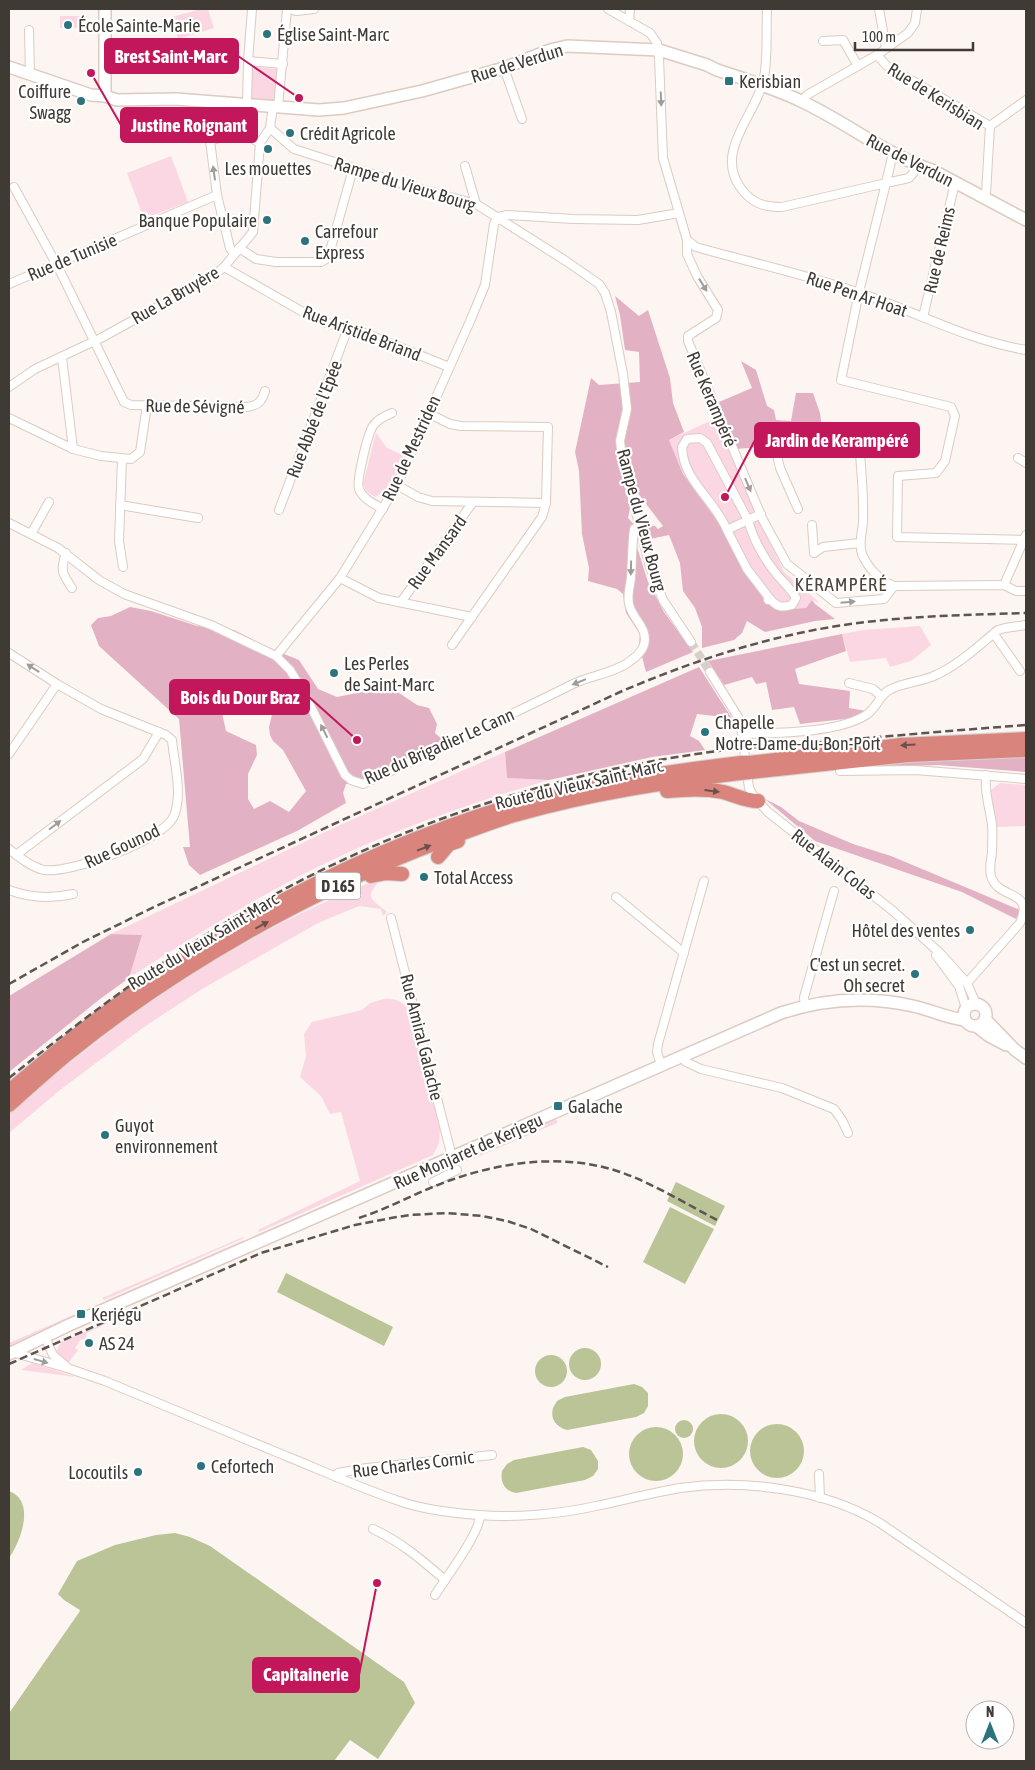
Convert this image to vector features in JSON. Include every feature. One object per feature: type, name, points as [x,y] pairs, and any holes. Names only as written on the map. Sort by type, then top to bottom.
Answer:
[{"type":"highway","name":"Route du Vieux Saint-Marc","points":[[9,1105],[66,1056],[161,986],[249,932],[343,883],[413,852],[486,824],[559,804],[664,783],[901,745],[1026,739]]},
{"type":"highway","name":"Route du Vieux Saint-Marc","points":[[9,1090],[63,1046],[145,985],[242,924],[290,897],[356,865],[411,841],[467,820],[529,800],[645,775],[745,770],[908,755],[1026,750]]},
{"type":"highway","points":[[438,857],[449,844],[559,804],[635,794],[701,789],[758,801]]},
{"type":"highway","points":[[343,883],[386,873],[402,874]]},
{"type":"street","points":[[105,96],[106,9]]},
{"type":"street","points":[[252,9],[248,61],[242,104],[238,114],[242,130],[247,136],[260,143],[270,128],[276,106],[289,9],[296,11],[314,9]]},
{"type":"street","points":[[608,9],[650,33],[657,43],[659,50]]},
{"type":"street","points":[[629,21],[630,9]]},
{"type":"street","points":[[767,9],[764,77],[736,141],[731,158],[735,180],[746,196],[766,207],[782,207],[909,178],[919,166]]},
{"type":"street","points":[[879,9],[886,48]]},
{"type":"street","name":"Rue de Kerisbian","points":[[802,101],[807,95],[877,55],[908,33],[915,23],[917,9]]},
{"type":"street","points":[[29,30],[30,74]]},
{"type":"street","points":[[824,41],[843,40],[858,66]]},
{"type":"street","name":"Rue de Verdun","points":[[9,67],[91,95],[105,96],[118,100],[176,99],[319,110],[344,108],[422,91],[504,68],[550,50],[567,46],[659,50],[707,65],[802,101],[893,153],[934,171],[1026,218]]},
{"type":"street","name":"Rue Kerampéré","points":[[659,50],[663,158],[687,240],[687,254],[697,276],[718,310],[716,318],[688,336],[688,341],[761,514],[787,564],[836,603],[884,599],[894,586]]},
{"type":"street","name":"Rue de Kerisbian","points":[[877,55],[887,66],[990,126],[986,194],[984,198]]},
{"type":"street","points":[[248,61],[283,64]]},
{"type":"street","points":[[504,68],[522,119]]},
{"type":"street","points":[[990,126],[1026,100]]},
{"type":"street","name":"Rampe du Vieux Bourg","points":[[270,128],[294,149],[353,169],[476,204],[600,284],[611,312],[621,365],[627,409],[620,441],[622,458],[639,525],[650,567],[663,600],[691,642]]},
{"type":"street","points":[[242,130],[210,141],[217,195],[230,248],[256,259],[321,262],[328,258],[353,169]]},
{"type":"street","name":"Rue La Bruyère","points":[[9,387],[35,369],[95,340],[212,277],[224,267],[253,232],[260,143]]},
{"type":"street","points":[[893,153],[858,292],[841,380],[951,407],[956,416],[944,461],[936,473],[898,476],[897,537],[1025,538],[1004,585]]},
{"type":"street","points":[[465,166],[476,204]]},
{"type":"street","name":"Rue de Reims","points":[[923,317],[955,183]]},
{"type":"street","points":[[14,187],[95,340]]},
{"type":"street","name":"Rue de Tunisie","points":[[9,284],[217,195]]},
{"type":"street","points":[[498,217],[508,215],[638,220],[679,213]]},
{"type":"street","name":"Rue de Mestriden","points":[[276,656],[340,578],[397,485],[471,319],[484,285],[494,224],[498,217]]},
{"type":"street","name":"Rue Pen Ar Hoat","points":[[687,240],[696,247],[811,277],[858,292],[980,340],[1026,349]]},
{"type":"street","name":"Rue Aristide Briand","points":[[224,267],[310,316],[330,324],[348,328],[449,367]]},
{"type":"street","name":"Rue Abbé de l'Epée","points":[[279,510],[348,328]]},
{"type":"street","name":"Rue de Sévigné","points":[[95,340],[124,402],[130,405],[248,407],[259,403],[265,391]]},
{"type":"street","points":[[62,357],[73,449]]},
{"type":"street","points":[[9,418],[84,453],[131,459],[140,452],[147,405]]},
{"type":"street","points":[[383,509],[362,495],[358,479],[371,429],[383,417],[392,413]]},
{"type":"street","points":[[428,413],[450,424],[461,426],[548,428],[546,503],[539,523],[452,645]]},
{"type":"street","points":[[700,438],[707,443],[748,520],[760,551],[770,567],[796,598],[792,605],[781,607],[775,605],[769,599],[747,570],[727,530],[722,518],[686,469],[682,447],[687,439],[700,438]]},
{"type":"street","points":[[798,509],[780,468],[777,455],[784,448],[900,438],[913,442]]},
{"type":"street","points":[[859,442],[863,508],[860,543],[862,554],[872,570],[886,583],[894,586],[1004,585],[1016,591],[1026,590]]},
{"type":"street","points":[[122,458],[119,541],[123,567]]},
{"type":"street","points":[[1018,458],[1026,463]]},
{"type":"street","points":[[397,485],[418,497],[432,501],[546,503]]},
{"type":"street","points":[[31,534],[49,502]]},
{"type":"street","name":"Rue Mansard","points":[[401,602],[473,502]]},
{"type":"street","points":[[120,505],[198,518]]},
{"type":"street","points":[[727,530],[761,514]]},
{"type":"street","name":"Rue du Brigadier Le Cann","points":[[9,522],[66,553],[111,588],[211,625],[276,656],[290,670],[303,691],[345,775],[351,780],[364,784],[487,727],[576,682],[624,665],[638,655],[645,638],[643,628],[632,613],[629,605],[628,591],[634,529],[639,525]]},
{"type":"street","points":[[812,525],[814,553],[823,547],[860,543]]},
{"type":"street","points":[[66,553],[61,566],[62,573],[72,588]]},
{"type":"street","points":[[340,578],[379,598],[472,617]]},
{"type":"street","points":[[742,734],[828,727],[856,721],[869,714],[881,696],[890,689],[935,676],[958,662],[994,634],[1006,628],[1026,625]]},
{"type":"street","points":[[994,634],[1020,672]]},
{"type":"street","points":[[9,653],[57,684],[101,709],[159,732],[143,759],[16,855]]},
{"type":"street","points":[[710,672],[738,717],[742,734],[745,770]]},
{"type":"street","points":[[849,683],[873,689],[881,696]]},
{"type":"street","points":[[9,754],[57,684]]},
{"type":"street","name":"Rue Gounod","points":[[9,849],[32,866],[44,870],[69,868],[80,866],[152,837],[165,828],[173,818],[176,810],[178,789],[172,740],[159,732]]},
{"type":"street","name":"Rue Alain Colas","points":[[745,770],[749,788],[768,812],[893,911],[940,953],[966,983],[971,992],[972,1014]]},
{"type":"street","points":[[840,771],[915,770],[1026,778]]},
{"type":"street","points":[[966,983],[1020,923],[1026,913],[1021,897],[1002,890],[996,885],[991,876],[992,826],[986,797],[986,775]]},
{"type":"street","points":[[661,1065],[657,1052],[658,1044],[704,881]]},
{"type":"street","points":[[9,890],[36,897],[56,898],[73,894]]},
{"type":"street","points":[[805,1006],[804,997],[834,891]]},
{"type":"street","points":[[616,897],[684,953]]},
{"type":"street","name":"Rue Amiral Galache","points":[[392,918],[452,1157]]},
{"type":"street","name":"Rue Alain Colas","points":[[928,943],[960,986],[972,1014]]},
{"type":"street","name":"Rue Monjaret de Kerjegu","points":[[10,1353],[767,1018],[805,1006],[838,1001],[873,1000],[909,1005],[938,1013],[972,1014]]},
{"type":"street","points":[[972,1014],[989,1036],[1026,1058]]},
{"type":"street","points":[[681,1056],[686,1062],[701,1069],[782,1088],[834,1109],[848,1133]]},
{"type":"street","points":[[433,1182],[457,1170]]},
{"type":"street","points":[[44,1337],[53,1356],[70,1369]]},
{"type":"street","points":[[10,1353],[70,1369],[114,1384],[336,1477],[426,1509],[480,1516],[560,1512],[680,1488],[736,1485],[779,1489],[820,1498],[861,1511],[1026,1623]]},
{"type":"street","name":"Rue Charles Cornic","points":[[336,1477],[338,1473],[368,1468],[492,1455]]},
{"type":"street","points":[[819,1474],[820,1498]]},
{"type":"street","points":[[435,1595],[480,1523],[480,1516]]},
{"type":"street","points":[[374,1529],[412,1551],[445,1580]]},
{"type":"shaded area","points":[[201,9],[208,9],[214,28],[178,39],[172,17]]},
{"type":"shaded area","points":[[60,16],[87,16],[87,28],[60,28]]},
{"type":"shaded area","points":[[250,66],[279,69],[275,102],[250,100]]},
{"type":"shaded area","points":[[171,156],[188,202],[144,219],[127,173]]},
{"type":"shaded area","points":[[615,296],[639,316],[648,310],[670,378],[673,403],[684,432],[669,440],[683,474],[716,519],[765,597],[775,610],[806,608],[812,600],[835,619],[815,621],[765,632],[747,621],[742,633],[734,640],[702,648],[702,627],[695,608],[683,591],[680,563],[669,535],[650,539],[645,525],[655,526],[658,529],[663,526],[634,488],[628,518],[636,527],[636,544],[648,582],[664,612],[693,652],[646,672],[639,645],[640,634],[626,613],[623,594],[617,589],[588,581],[589,568],[582,534],[579,471],[575,452],[591,378],[599,385],[640,382],[639,352],[625,350]]},
{"type":"shaded area","points":[[741,361],[756,370],[767,406],[774,410],[776,420],[791,421],[796,393],[813,393],[820,413],[824,442],[736,449],[719,402],[752,388]]},
{"type":"shaded area","points":[[714,419],[784,572],[820,603],[812,600],[806,608],[775,610],[745,570],[716,519],[683,474],[669,440]]},
{"type":"shaded area","points":[[376,433],[387,448],[403,455],[389,485],[381,494],[375,497],[367,492],[363,484]]},
{"type":"shaded area","points":[[130,607],[151,611],[197,626],[234,630],[269,648],[299,660],[318,689],[337,697],[372,690],[396,691],[417,705],[429,708],[437,724],[435,733],[444,741],[367,780],[346,784],[343,793],[346,803],[297,831],[200,875],[189,865],[183,847],[190,847],[179,719],[99,646],[91,625],[98,618],[111,616]],"holes":[[[218,685],[249,685],[274,706],[269,727],[270,735],[273,741],[283,750],[306,791],[289,812],[270,801],[254,809],[248,799],[248,774],[257,755],[256,745],[226,731],[222,713],[202,697],[201,689]]]},
{"type":"shaded area","points":[[920,626],[931,645],[911,661],[890,667],[886,658],[850,662],[842,634],[863,630]]},
{"type":"shaded area","points":[[842,634],[846,651],[795,669],[799,684],[850,691],[849,708],[866,711],[853,718],[800,724],[794,707],[772,710],[766,682],[756,684],[752,677],[724,685],[708,661]]},
{"type":"shaded area","points":[[699,667],[735,723],[736,732],[715,716],[697,714],[690,736],[699,741],[705,750],[652,757],[549,780],[507,778],[505,752]]},
{"type":"shaded area","points":[[505,752],[507,778],[549,780],[398,831],[349,852],[292,880],[237,911],[129,978],[142,935],[111,934],[340,825]]},
{"type":"shaded area","points":[[1026,755],[1026,772],[937,765],[868,768],[868,764]]},
{"type":"shaded area","points":[[1000,783],[1026,785],[1026,826],[996,827],[990,791]]},
{"type":"shaded area","points":[[765,799],[781,807],[799,821],[853,844],[891,856],[1020,910],[1016,919],[962,892],[815,841]]},
{"type":"shaded area","points":[[376,880],[377,884],[371,893],[371,897],[375,903],[387,912],[383,916],[381,909],[359,906],[318,923],[202,989],[144,1027],[60,1090],[9,1133],[9,1114],[26,1097],[151,1002],[186,978],[260,935],[298,915]]},
{"type":"shaded area","points":[[111,934],[142,935],[129,978],[9,1072],[9,996]]},
{"type":"shaded area","points":[[384,999],[399,1001],[410,1012],[440,1129],[439,1143],[433,1155],[259,1232],[258,1230],[360,1181],[341,1112],[330,1114],[321,1096],[300,1077],[306,1056],[304,1034],[312,1022],[362,1010],[370,1003]]},
{"type":"shaded area","points":[[554,1118],[557,1120],[557,1123],[470,1160],[461,1161],[462,1159]]},
{"type":"shaded area","points":[[417,1165],[416,1169],[255,1238],[254,1236]]},
{"type":"shaded area","points":[[676,1182],[725,1206],[715,1226],[667,1201]]},
{"type":"shaded area","points":[[670,1207],[714,1229],[685,1284],[643,1262]]},
{"type":"shaded area","points":[[243,1237],[104,1300],[102,1298]]},
{"type":"shaded area","points":[[244,1240],[245,1243],[110,1302],[105,1301]]},
{"type":"shaded area","points":[[286,1273],[393,1327],[384,1346],[277,1292]]},
{"type":"shaded area","points":[[92,1307],[86,1313],[85,1311],[80,1313],[9,1347],[9,1343]]},
{"type":"shaded area","points":[[116,1319],[87,1333],[85,1340],[81,1339],[75,1348],[78,1350],[69,1362],[56,1352],[61,1342]]},
{"type":"shaded area","points":[[585,1348],[591,1349],[596,1353],[600,1358],[600,1370],[596,1375],[591,1379],[585,1380],[579,1379],[574,1375],[570,1370],[569,1364],[570,1358],[574,1353],[579,1349]]},
{"type":"shaded area","points":[[551,1355],[557,1356],[562,1360],[566,1365],[566,1377],[562,1382],[557,1386],[551,1387],[545,1386],[540,1382],[536,1377],[535,1371],[536,1365],[540,1360],[545,1356]]},
{"type":"shaded area","points":[[32,1363],[76,1377],[21,1370]]},
{"type":"shaded area","points":[[634,1384],[642,1387],[648,1393],[648,1406],[644,1413],[636,1417],[567,1430],[557,1425],[553,1419],[553,1408],[557,1401],[565,1397]]},
{"type":"shaded area","points":[[716,1414],[726,1414],[736,1418],[744,1426],[748,1441],[744,1456],[736,1464],[726,1468],[716,1468],[706,1464],[698,1456],[694,1446],[694,1436],[698,1426],[706,1418]]},
{"type":"shaded area","points":[[680,1420],[688,1420],[693,1425],[691,1436],[680,1438],[675,1433],[675,1425]]},
{"type":"shaded area","points":[[772,1424],[782,1424],[792,1428],[800,1436],[804,1451],[800,1466],[792,1474],[782,1478],[772,1478],[762,1474],[754,1466],[750,1456],[750,1446],[754,1436],[762,1428]]},
{"type":"shaded area","points":[[651,1427],[661,1427],[671,1431],[679,1439],[683,1454],[679,1469],[671,1477],[661,1481],[651,1481],[641,1477],[633,1469],[629,1459],[629,1449],[633,1439],[641,1431]]},
{"type":"shaded area","points":[[583,1447],[591,1450],[598,1461],[598,1469],[593,1476],[585,1480],[516,1493],[504,1486],[502,1471],[507,1464],[514,1460]]},
{"type":"shaded area","points":[[9,1491],[17,1496],[22,1503],[24,1522],[18,1542],[9,1558]]},
{"type":"shaded area","points":[[175,1533],[210,1546],[404,1682],[415,1703],[378,1759],[350,1740],[334,1761],[9,1761],[9,1713],[80,1611],[58,1594],[77,1561],[115,1545],[156,1535]]},
{"type":"pier","points":[[57,1596],[80,1610],[9,1713],[9,1709],[77,1611],[63,1603]]},
{"type":"tunnel","points":[[691,642],[710,672]]},
{"type":"railway","points":[[9,984],[83,942],[154,907],[620,692],[700,661],[781,637],[837,626],[908,618],[1026,613]]},
{"type":"railway","points":[[9,1078],[109,1000],[215,929],[270,897],[326,868],[385,841],[444,818],[566,780],[690,755],[756,747],[1026,725]]},
{"type":"railway","points":[[359,1218],[439,1184],[472,1173],[515,1164],[559,1161],[581,1163],[623,1173],[660,1189],[719,1221]]},
{"type":"railway","points":[[9,1364],[261,1253],[355,1225],[391,1218],[447,1213],[482,1216],[507,1221],[531,1229],[608,1267]]},
{"type":"place","name":"École Sainte-Marie","points":[[68,25]]},
{"type":"place","name":"Église Saint-Marc","points":[[267,34]]},
{"type":"place","name":"Justine Roignant","points":[[91,73]]},
{"type":"place","name":"Kerisbian","points":[[729,81]]},
{"type":"place","name":"Brest Saint-Marc","points":[[299,98]]},
{"type":"place","name":"Coiffure Swagg","points":[[81,101]]},
{"type":"place","name":"Crédit Agricole","points":[[290,133]]},
{"type":"place","name":"Les mouettes","points":[[268,149]]},
{"type":"place","name":"Banque Populaire","points":[[267,220]]},
{"type":"place","name":"Carrefour Express","points":[[305,241]]},
{"type":"place","name":"Jardin de Kerampéré","points":[[725,497]]},
{"type":"place","name":"Les Perles de Saint-Marc","points":[[334,673]]},
{"type":"place","name":"Chapelle Notre-Dame-du-Bon-Port","points":[[705,732]]},
{"type":"place","name":"Bois du Dour Braz","points":[[357,740]]},
{"type":"place","name":"Total Access","points":[[424,877]]},
{"type":"place","name":"Hôtel des ventes","points":[[970,930]]},
{"type":"place","name":"C'est un secret. Oh secret","points":[[915,974]]},
{"type":"place","name":"Galache","points":[[558,1106]]},
{"type":"place","name":"Guyot environnement","points":[[105,1135]]},
{"type":"place","name":"Kerjégu","points":[[81,1314]]},
{"type":"place","name":"AS 24","points":[[89,1343]]},
{"type":"place","name":"Cefortech","points":[[201,1466]]},
{"type":"place","name":"Locoutils","points":[[138,1472]]},
{"type":"place","name":"Capitainerie","points":[[377,1583]]},
{"type":"district","name":"KÉRAMPÉRÉ","points":[[841,584]]}]
